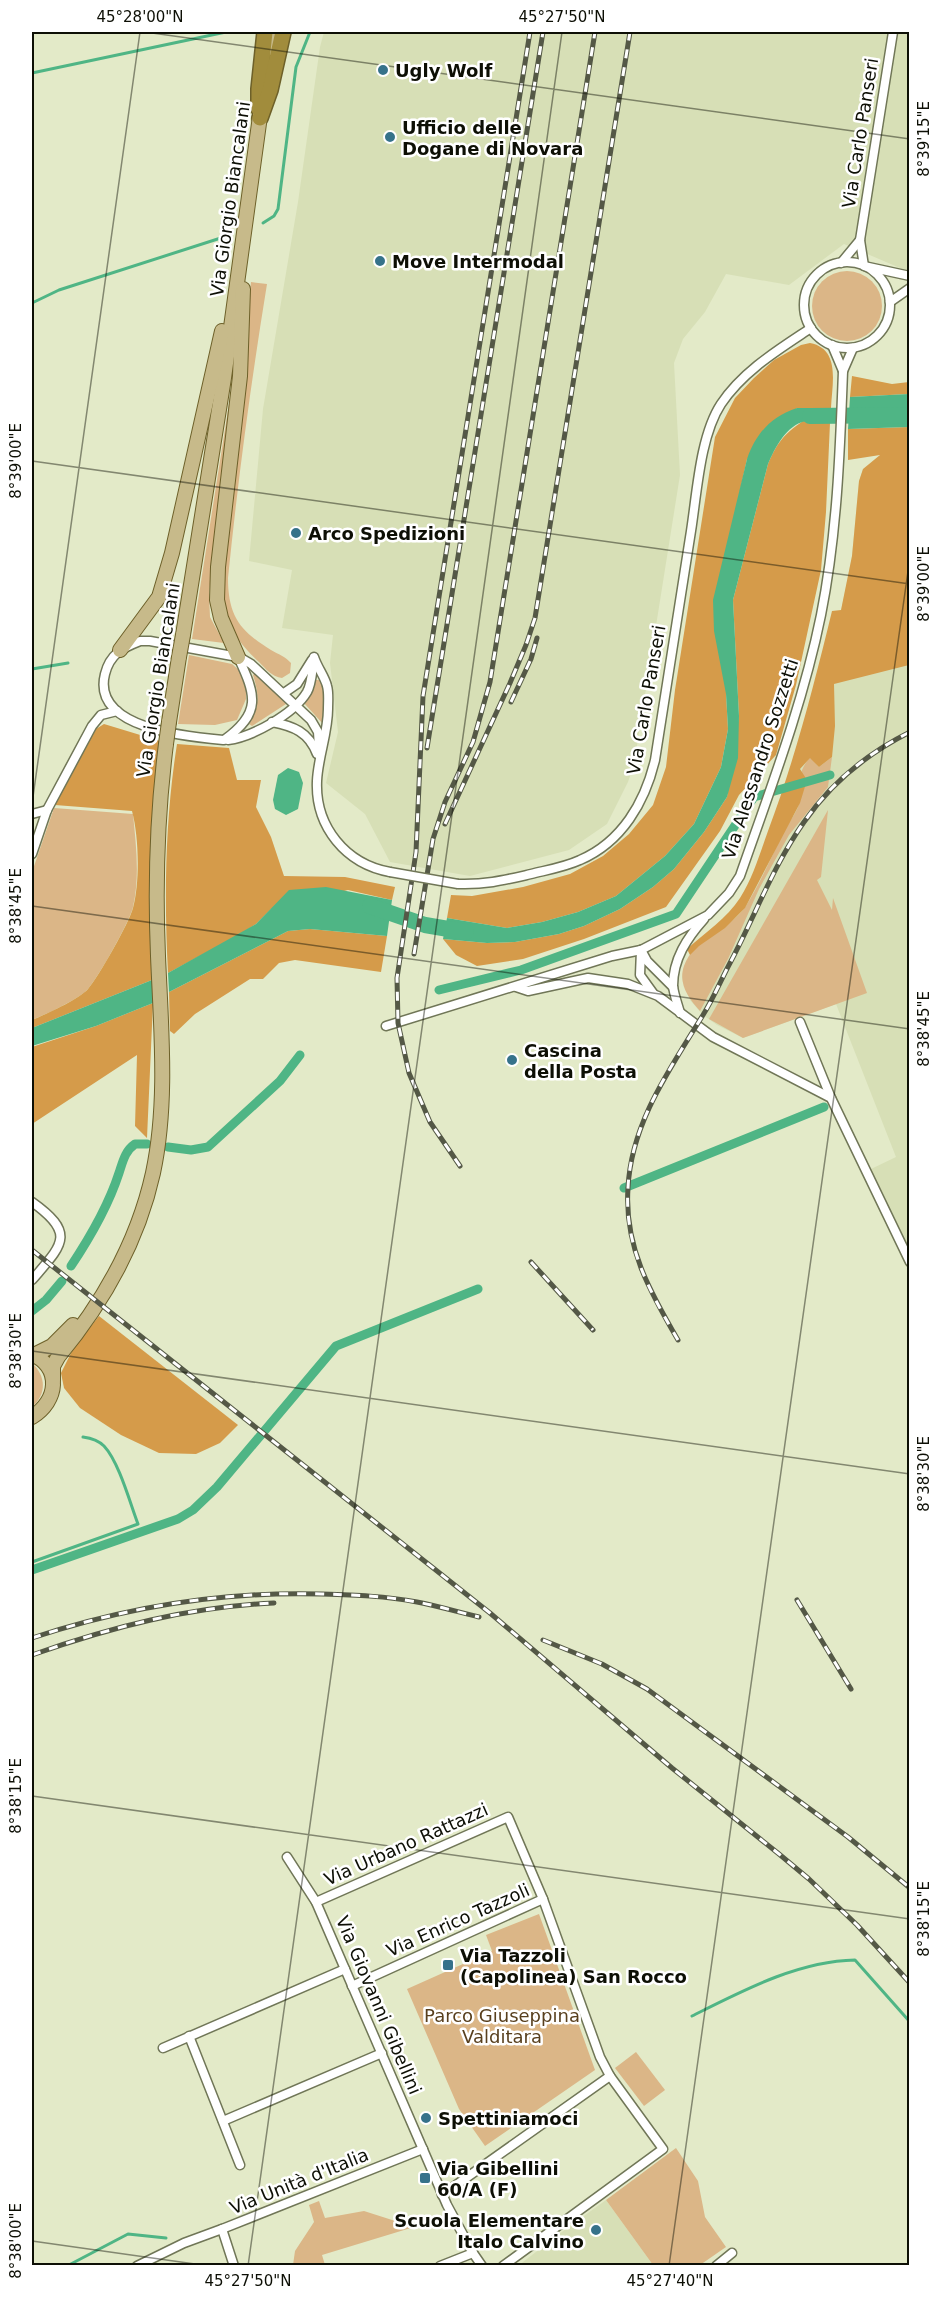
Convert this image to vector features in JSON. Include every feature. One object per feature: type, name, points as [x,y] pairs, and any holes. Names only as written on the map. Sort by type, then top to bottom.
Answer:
[{"type":"highway","points":[[260,118],[259,89],[265,32]]},
{"type":"highway","points":[[260,118],[270,90],[283,32]]},
{"type":"main road","name":"Via Giorgio Biancalani","points":[[93,1307],[124,1254],[142,1214],[159,1132],[162,1057],[156,885],[159,798],[224,378],[245,220],[274,32]]},
{"type":"main road","points":[[120,650],[159,597],[169,564],[245,220]]},
{"type":"main road","points":[[238,657],[221,618],[217,600],[218,567],[240,376],[245,220]]},
{"type":"main road","points":[[53,1380],[43,1361],[33,1354],[57,1342],[93,1307]]},
{"type":"main road","points":[[32,1417],[48,1402],[52,1391],[53,1366],[93,1307]]},
{"type":"street","name":"Via Carlo Panseri","points":[[864,266],[860,240],[893,32]]},
{"type":"street","points":[[860,240],[841,263],[824,270],[810,284],[804,307],[811,328],[820,339],[832,345],[853,348],[872,340],[882,330],[888,317],[890,302],[882,280],[864,266]]},
{"type":"street","points":[[841,263],[909,276]]},
{"type":"street","points":[[890,302],[909,288]]},
{"type":"street","name":"Via Carlo Panseri","points":[[314,657],[318,670],[327,685],[328,711],[317,781],[320,808],[333,838],[359,862],[368,867],[390,872],[458,884],[500,882],[580,860],[604,845],[617,834],[636,810],[650,782],[699,483],[710,431],[720,406],[745,376],[776,351],[811,328]]},
{"type":"street","name":"Via Alessandro Sozzetti","points":[[832,345],[843,371]]},
{"type":"street","name":"Via Alessandro Sozzetti","points":[[386,1026],[612,956],[641,950],[708,915],[729,893],[740,876],[772,786],[793,720],[821,616],[833,535],[841,434],[843,371],[853,348]]},
{"type":"street","points":[[224,740],[239,730],[250,713],[253,702],[252,690],[238,657],[150,641],[140,641],[113,655],[104,679],[105,693],[121,716],[140,726],[196,738],[224,740],[243,738],[272,722],[296,704],[308,689],[314,657]]},
{"type":"street","name":"Via Carlo Panseri","points":[[238,657],[251,664],[296,704],[318,732],[320,760]]},
{"type":"street","points":[[284,693],[297,684],[314,657]]},
{"type":"street","points":[[32,854],[47,810],[92,726],[101,715],[117,711]]},
{"type":"street","points":[[272,722],[297,729],[314,746],[320,760]]},
{"type":"street","points":[[32,814],[47,810]]},
{"type":"street","points":[[680,1014],[673,987],[677,960],[688,937],[708,915]]},
{"type":"street","points":[[641,950],[648,961],[673,987]]},
{"type":"street","points":[[641,950],[640,975],[654,993],[680,1014],[713,1037],[831,1098]]},
{"type":"street","points":[[516,987],[528,991],[588,978],[628,984],[654,993]]},
{"type":"street","points":[[800,1022],[831,1098],[909,1262]]},
{"type":"street","points":[[32,1202],[54,1218],[61,1234],[60,1243],[54,1254],[32,1280]]},
{"type":"street","name":"Via Urbano Rattazzi","points":[[316,1902],[508,1817],[543,1899]]},
{"type":"street","name":"Via Giovanni Gibellini","points":[[287,1857],[316,1902],[442,2195],[473,2253],[482,2265]]},
{"type":"street","points":[[503,2265],[663,2149],[601,2060],[543,1899]]},
{"type":"street","name":"Via Enrico Tazzoli","points":[[352,1986],[543,1899]]},
{"type":"street","points":[[163,2048],[345,1969]]},
{"type":"street","points":[[189,2036],[240,2164]]},
{"type":"street","points":[[223,2121],[382,2053]]},
{"type":"street","points":[[442,2195],[610,2076]]},
{"type":"street","name":"Via Unità d'Italia","points":[[234,2265],[222,2229],[423,2150]]},
{"type":"street","points":[[137,2265],[184,2243],[222,2229]]},
{"type":"street","points":[[440,2265],[473,2253]]},
{"type":"street","points":[[716,2265],[732,2253]]},
{"type":"shaded area","points":[[324,32],[909,32],[909,270],[844,244],[789,285],[726,274],[705,312],[683,339],[674,363],[680,475],[634,764],[628,782],[607,824],[569,850],[470,876],[390,862],[365,814],[326,783],[338,732],[330,663],[333,635],[282,628],[292,570],[249,561],[263,409]]},
{"type":"shaded area","points":[[810,343],[820,347],[831,360],[833,378],[831,408],[797,408],[747,459],[734,518],[726,694],[728,729],[721,767],[694,824],[665,856],[616,896],[578,912],[542,922],[507,928],[447,918],[451,895],[472,896],[523,887],[570,874],[603,856],[629,834],[653,805],[666,767],[675,690],[715,437],[735,398],[754,378],[774,360],[801,345]]},
{"type":"shaded area","points":[[852,376],[892,384],[909,382],[909,394],[850,397]]},
{"type":"shaded area","points":[[909,394],[909,427],[848,429],[850,397]]},
{"type":"shaded area","points":[[797,408],[831,408],[830,423],[806,421],[799,423],[787,432],[768,464],[733,600],[739,716],[738,758],[727,797],[704,832],[674,869],[653,887],[620,909],[584,926],[559,934],[515,942],[487,943],[443,939],[447,918],[507,928],[542,922],[578,912],[616,896],[665,856],[694,824],[721,767],[728,729],[726,694],[714,631],[713,600],[747,459],[755,441],[766,427],[779,416]]},
{"type":"shaded area","points":[[803,421],[830,423],[826,512],[821,570],[796,685],[776,755],[739,795],[720,831],[666,907],[584,939],[523,959],[477,966],[456,955],[443,939],[487,943],[515,942],[559,934],[584,926],[620,909],[653,887],[674,869],[704,832],[727,797],[739,716],[733,600],[768,464],[782,439]]},
{"type":"shaded area","points":[[909,427],[909,665],[834,684],[835,726],[832,757],[819,767],[810,758],[800,769],[807,780],[800,803],[745,908],[725,928],[690,955],[687,949],[729,912],[745,890],[778,804],[811,694],[832,611],[841,610],[852,556],[859,481],[863,469],[880,455],[848,460],[848,429]]},
{"type":"shaded area","points":[[909,452],[909,1248],[871,1169],[896,1157],[836,1004],[743,1038],[703,1015],[690,1000],[682,978],[684,966],[690,955],[745,908],[837,632],[852,556],[859,481],[863,469]]},
{"type":"shaded area","points":[[104,724],[160,741],[150,850],[152,980],[32,1028],[32,1020],[70,1002],[88,989],[113,949],[133,908],[138,860],[132,811],[55,805],[96,729]]},
{"type":"shaded area","points":[[177,744],[229,748],[237,780],[261,780],[256,807],[271,837],[284,876],[345,877],[395,887],[392,900],[348,890],[271,909],[256,924],[237,936],[168,973],[166,858]]},
{"type":"shaded area","points":[[288,768],[299,772],[303,783],[298,809],[286,815],[275,809],[273,800],[278,775]]},
{"type":"shaded area","points":[[326,887],[392,900],[387,936],[310,929],[288,931],[169,992],[168,973],[256,924],[289,890]]},
{"type":"shaded area","points":[[310,929],[387,936],[381,972],[295,960],[279,963],[263,979],[250,979],[195,1014],[174,1034],[170,1031],[169,992],[288,931]]},
{"type":"shaded area","points":[[152,980],[153,1003],[96,1026],[32,1046],[32,1028]]},
{"type":"shaded area","points":[[153,1003],[147,1138],[135,1126],[137,1055],[32,1124],[32,1047],[96,1026]]},
{"type":"shaded area","points":[[99,1316],[238,1425],[220,1443],[196,1454],[159,1453],[121,1435],[80,1408],[64,1388],[61,1373],[73,1349]]},
{"type":"shaded area","name":"Scuola Elementare Italo Calvino","points":[[606,2200],[653,2265],[518,2266],[555,2237]]},
{"type":"green space","points":[[847,271],[860,274],[872,281],[879,293],[882,306],[879,319],[872,331],[860,338],[847,341],[834,338],[822,331],[815,319],[812,306],[815,293],[822,281],[834,274]]},
{"type":"green space","points":[[251,282],[267,284],[250,394],[228,578],[229,591],[233,612],[244,629],[260,643],[291,663],[290,673],[282,678],[267,670],[240,642],[230,623],[224,589],[223,574]]},
{"type":"green space","points":[[231,391],[209,593],[210,617],[224,643],[192,639]]},
{"type":"green space","points":[[189,655],[232,664],[239,670],[246,689],[246,699],[237,720],[215,725],[178,724]]},
{"type":"green space","points":[[255,673],[286,701],[286,704],[252,726],[249,724],[257,700],[253,675]]},
{"type":"green space","points":[[315,680],[321,680],[324,691],[323,724],[304,703]]},
{"type":"green space","points":[[810,757],[819,767],[832,757],[828,787],[789,835],[759,889],[728,959],[700,1011],[685,990],[682,978],[684,966],[696,948],[731,922],[746,906],[783,832],[798,808],[801,797],[800,777]]},
{"type":"green space","points":[[54,808],[133,814],[137,860],[136,884],[133,907],[126,925],[90,987],[59,1008],[32,1020],[32,872]]},
{"type":"green space","points":[[828,810],[821,877],[817,880],[832,910],[833,898],[867,993],[743,1038],[709,1019]]},
{"type":"green space","points":[[32,1363],[40,1374],[43,1385],[37,1402],[32,1407]]},
{"type":"green space","name":"Parco Giuseppina Valditara","points":[[539,1914],[595,2070],[485,2146],[459,2109],[407,1989],[492,1951],[486,1935]]},
{"type":"green space","points":[[636,2052],[665,2090],[644,2106],[615,2068]]},
{"type":"green space","points":[[676,2148],[698,2181],[705,2217],[726,2247],[700,2265],[653,2265],[606,2200]]},
{"type":"green space","points":[[319,2201],[325,2218],[364,2211],[414,2227],[322,2255],[325,2265],[293,2265],[295,2251],[314,2222],[309,2205]]},
{"type":"waterway","points":[[32,73],[226,32]]},
{"type":"waterway","points":[[263,223],[274,216],[278,209],[296,67],[310,32]]},
{"type":"waterway","points":[[32,303],[59,290],[227,236]]},
{"type":"waterway","points":[[810,416],[910,415]]},
{"type":"waterway","points":[[32,669],[68,663]]},
{"type":"waterway","points":[[439,990],[521,970],[676,914],[754,797],[830,775]]},
{"type":"waterway","points":[[370,906],[425,925],[466,932]]},
{"type":"waterway","points":[[168,1147],[191,1150],[208,1147],[280,1081],[300,1055]]},
{"type":"waterway","points":[[624,1188],[824,1107]]},
{"type":"waterway","points":[[71,1266],[104,1209],[127,1153],[135,1144],[147,1144]]},
{"type":"waterway","points":[[32,1311],[46,1300],[62,1281]]},
{"type":"waterway","points":[[32,1570],[178,1519],[193,1510],[217,1487],[336,1346],[478,1289]]},
{"type":"waterway","points":[[32,1562],[138,1524],[115,1462],[99,1442],[83,1437]]},
{"type":"waterway","points":[[692,2016],[771,1979],[813,1966],[855,1960],[910,2022]]},
{"type":"waterway","points":[[67,2266],[128,2234],[166,2238]]},
{"type":"railway","points":[[460,1166],[430,1122],[409,1073],[398,1023],[397,978],[416,852],[423,696],[530,32]]},
{"type":"railway","points":[[427,748],[543,32]]},
{"type":"railway","points":[[414,954],[433,839],[445,802],[473,742],[490,682],[595,32]]},
{"type":"railway","points":[[445,824],[510,683],[535,618],[630,32]]},
{"type":"railway","points":[[511,702],[531,659],[537,638]]},
{"type":"railway","points":[[678,1340],[641,1268],[630,1229],[628,1188],[631,1164],[644,1119],[654,1097],[710,1003],[774,874],[804,822],[838,782],[864,760],[910,732]]},
{"type":"railway","points":[[32,1250],[490,1613],[672,1768],[809,1879],[857,1925],[910,1983]]},
{"type":"railway","points":[[531,1262],[593,1330]]},
{"type":"railway","points":[[32,1638],[139,1610],[211,1598],[248,1595],[322,1594],[382,1597],[425,1604],[479,1617]]},
{"type":"railway","points":[[797,1600],[851,1689]]},
{"type":"railway","points":[[32,1655],[151,1620],[211,1609],[274,1603]]},
{"type":"railway","points":[[543,1640],[602,1664],[647,1689],[848,1837],[910,1888]]},
{"type":"place","name":"Ugly Wolf","points":[[383,70]]},
{"type":"place","name":"Ufficio delle Dogane di Novara","points":[[390,137]]},
{"type":"place","name":"Move Intermodal","points":[[380,261]]},
{"type":"place","name":"Arco Spedizioni","points":[[296,533]]},
{"type":"place","name":"Cascina della Posta","points":[[512,1060]]},
{"type":"place","name":"Via Tazzoli (Capolinea) San Rocco","points":[[448,1965]]},
{"type":"place","name":"Spettiniamoci","points":[[426,2118]]},
{"type":"place","name":"Via Gibellini 60/A (F)","points":[[425,2178]]},
{"type":"place","name":"Scuola Elementare Italo Calvino","points":[[596,2230]]}]
